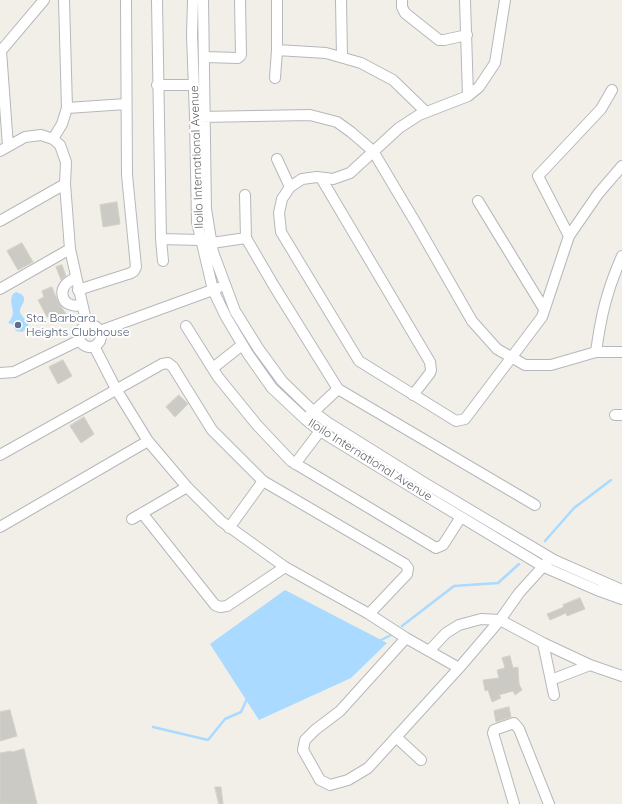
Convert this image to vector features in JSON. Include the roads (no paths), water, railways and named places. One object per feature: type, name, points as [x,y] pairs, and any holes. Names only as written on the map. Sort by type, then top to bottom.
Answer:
[{"type":"street","points":[[44,0],[0,51],[4,148],[25,137],[41,135],[53,139],[60,145],[66,162],[65,184],[70,249],[87,325]]},
{"type":"street","points":[[53,139],[62,124],[67,108],[64,0]]},
{"type":"street","points":[[78,290],[131,273],[136,267],[127,175],[126,0]]},
{"type":"street","points":[[157,0],[157,85],[161,240],[163,261]]},
{"type":"street","name":"Iloilo International Avenue","points":[[193,0],[194,85],[200,117],[206,209],[213,252],[235,311],[258,348],[282,381],[314,412],[363,446],[550,558],[622,590]]},
{"type":"street","name":"Iloilo International Avenue","points":[[204,0],[205,57],[200,117],[197,222],[200,240],[213,290],[242,345],[272,388],[320,431],[544,567],[622,600]]},
{"type":"street","points":[[205,57],[238,58],[241,55],[240,0]]},
{"type":"street","points":[[275,78],[278,50],[277,0]]},
{"type":"street","points":[[341,0],[342,57]]},
{"type":"street","points":[[402,0],[404,13],[439,40],[467,35]]},
{"type":"street","points":[[465,0],[468,96]]},
{"type":"street","points":[[505,0],[495,64],[479,87],[468,96],[419,115],[399,128],[350,172],[333,179],[302,179],[290,187],[282,199],[279,213],[281,232],[359,361],[456,421],[465,419],[542,317],[569,236],[598,194],[622,166]]},
{"type":"street","points":[[278,50],[326,53],[361,63],[393,80],[426,112]]},
{"type":"street","points":[[157,85],[194,85]]},
{"type":"street","points":[[569,236],[538,176],[601,109],[612,90]]},
{"type":"street","points":[[67,108],[126,104]]},
{"type":"street","points":[[200,117],[310,115],[337,122],[373,151],[472,321],[496,349],[525,365],[551,365],[596,352],[622,352]]},
{"type":"street","points":[[277,159],[290,187]]},
{"type":"street","points":[[321,178],[430,362],[430,373],[413,395]]},
{"type":"street","points":[[0,221],[65,184]]},
{"type":"street","points":[[245,195],[246,238],[274,286],[338,388],[535,505]]},
{"type":"street","points":[[478,201],[544,309]]},
{"type":"street","points":[[212,243],[246,238]]},
{"type":"street","points":[[161,240],[200,240]]},
{"type":"street","points":[[0,288],[70,249]]},
{"type":"street","points":[[596,352],[599,327],[605,299],[612,278],[622,256]]},
{"type":"street","points":[[76,278],[65,284],[62,290],[62,295],[64,300],[70,305],[82,306]]},
{"type":"street","points":[[100,331],[226,284]]},
{"type":"street","points":[[87,325],[97,327],[100,331],[101,337],[99,342],[94,346],[83,344],[80,340],[79,334],[82,328],[87,325]]},
{"type":"street","points":[[186,326],[212,368],[257,425],[295,464],[436,548],[442,545],[461,517]]},
{"type":"street","points":[[0,372],[14,372],[80,340]]},
{"type":"street","points":[[212,368],[242,345]]},
{"type":"street","points":[[94,346],[116,389],[148,441],[186,487],[229,528],[285,567],[369,614],[406,638],[459,668]]},
{"type":"street","points":[[0,455],[162,364],[168,364],[173,367],[212,430],[263,481],[405,564],[408,568],[407,574],[369,614]]},
{"type":"street","points":[[305,419],[338,388]]},
{"type":"street","points":[[295,464],[320,431]]},
{"type":"street","points":[[0,527],[148,441]]},
{"type":"street","points":[[229,528],[263,481]]},
{"type":"street","points":[[132,519],[186,487]]},
{"type":"street","points":[[142,513],[215,605],[220,607],[227,606],[285,567]]},
{"type":"street","points":[[406,638],[340,711],[314,730],[305,740],[303,750],[320,780],[330,785],[348,780],[368,768],[459,668],[550,558]]},
{"type":"street","points":[[429,651],[446,633],[459,624],[481,619],[500,620],[543,643],[590,665],[622,676]]},
{"type":"street","points":[[543,643],[554,695]]},
{"type":"street","points":[[551,680],[590,665]]},
{"type":"street","points":[[514,804],[493,735],[494,730],[514,723],[519,729],[549,804]]},
{"type":"street","points":[[396,736],[421,760]]},
{"type":"water","points":[[16,292],[24,297],[20,313],[28,323],[26,329],[22,332],[16,331],[12,324],[8,323],[13,315],[11,301],[13,294]]},
{"type":"water","points":[[285,590],[387,643],[351,678],[259,720],[210,644]]},
{"type":"waterway","points":[[545,541],[574,508],[611,480]]},
{"type":"waterway","points":[[402,626],[454,586],[498,583],[519,564]]},
{"type":"waterway","points":[[379,641],[391,635]]},
{"type":"waterway","points":[[153,727],[208,740],[225,719],[241,712],[247,699]]},
{"type":"place","name":"Sta. Barbara Heights Clubhouse","points":[[18,325]]}]
